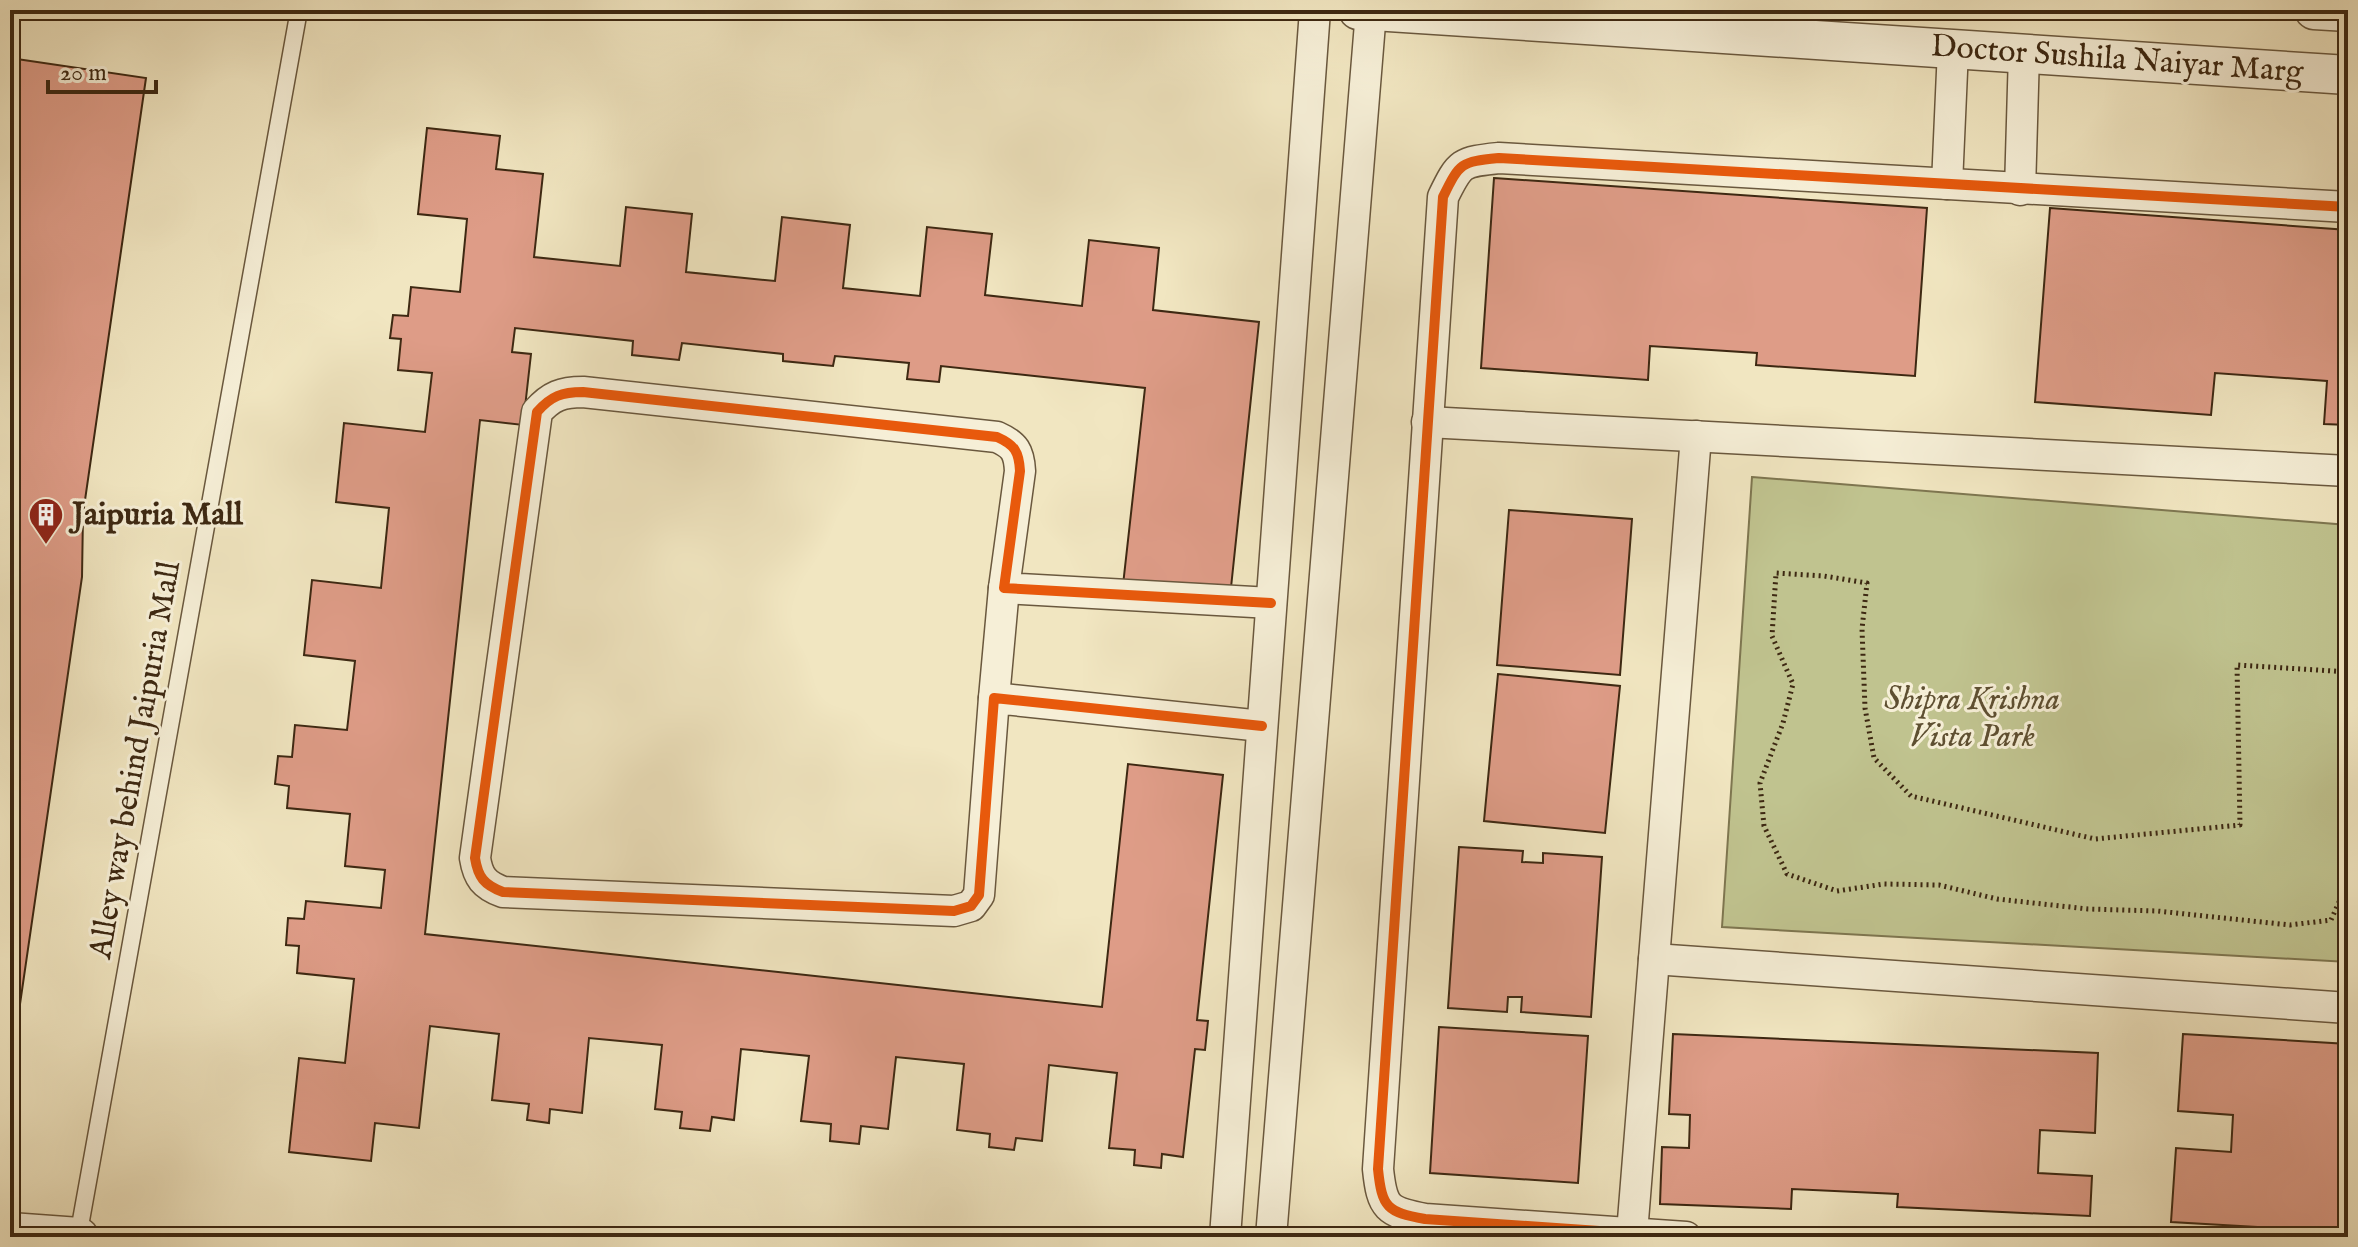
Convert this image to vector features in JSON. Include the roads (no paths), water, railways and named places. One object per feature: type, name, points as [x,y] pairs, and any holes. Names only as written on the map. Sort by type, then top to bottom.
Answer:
[{"type":"street","points":[[1225,1237],[1315,10]]},
{"type":"street","name":"Doctor Sushila Naiyar Marg","points":[[1358,10],[2348,75]]},
{"type":"street","name":"Doctor Sushila Naiyar Marg","points":[[2314,10],[2348,12]]},
{"type":"street","points":[[1271,1237],[1371,11]]},
{"type":"street","points":[[1947,184],[1953,49]]},
{"type":"street","points":[[2020,190],[2024,53]]},
{"type":"street","points":[[1686,1237],[1425,1219],[1396,1214],[1381,1196],[1378,1169],[1443,197],[1454,174],[1467,162],[1499,158],[2348,207]]},
{"type":"street","points":[[562,392],[997,437],[1012,443],[1019,454],[1020,471],[1004,588],[994,698],[982,881],[979,895],[971,906],[954,911],[503,892],[487,886],[477,872],[475,858],[537,412],[562,392]]},
{"type":"street","points":[[1427,422],[2348,471]]},
{"type":"street","points":[[1632,1233],[1696,436]]},
{"type":"street","points":[[1004,588],[1271,603]]},
{"type":"street","points":[[994,698],[1262,726]]},
{"type":"street","points":[[1654,959],[2348,1008]]},
{"type":"street","points":[[10,1232],[78,1237]]},
{"type":"lane","name":"Alley way behind Jaipuria Mall","points":[[78,1237],[299,10]]},
{"type":"place","name":"Jaipuria Mall","points":[[46,546]]},
{"type":"park label","name":"Shipra Krishna Vista Park","points":[[1972,718]]}]
